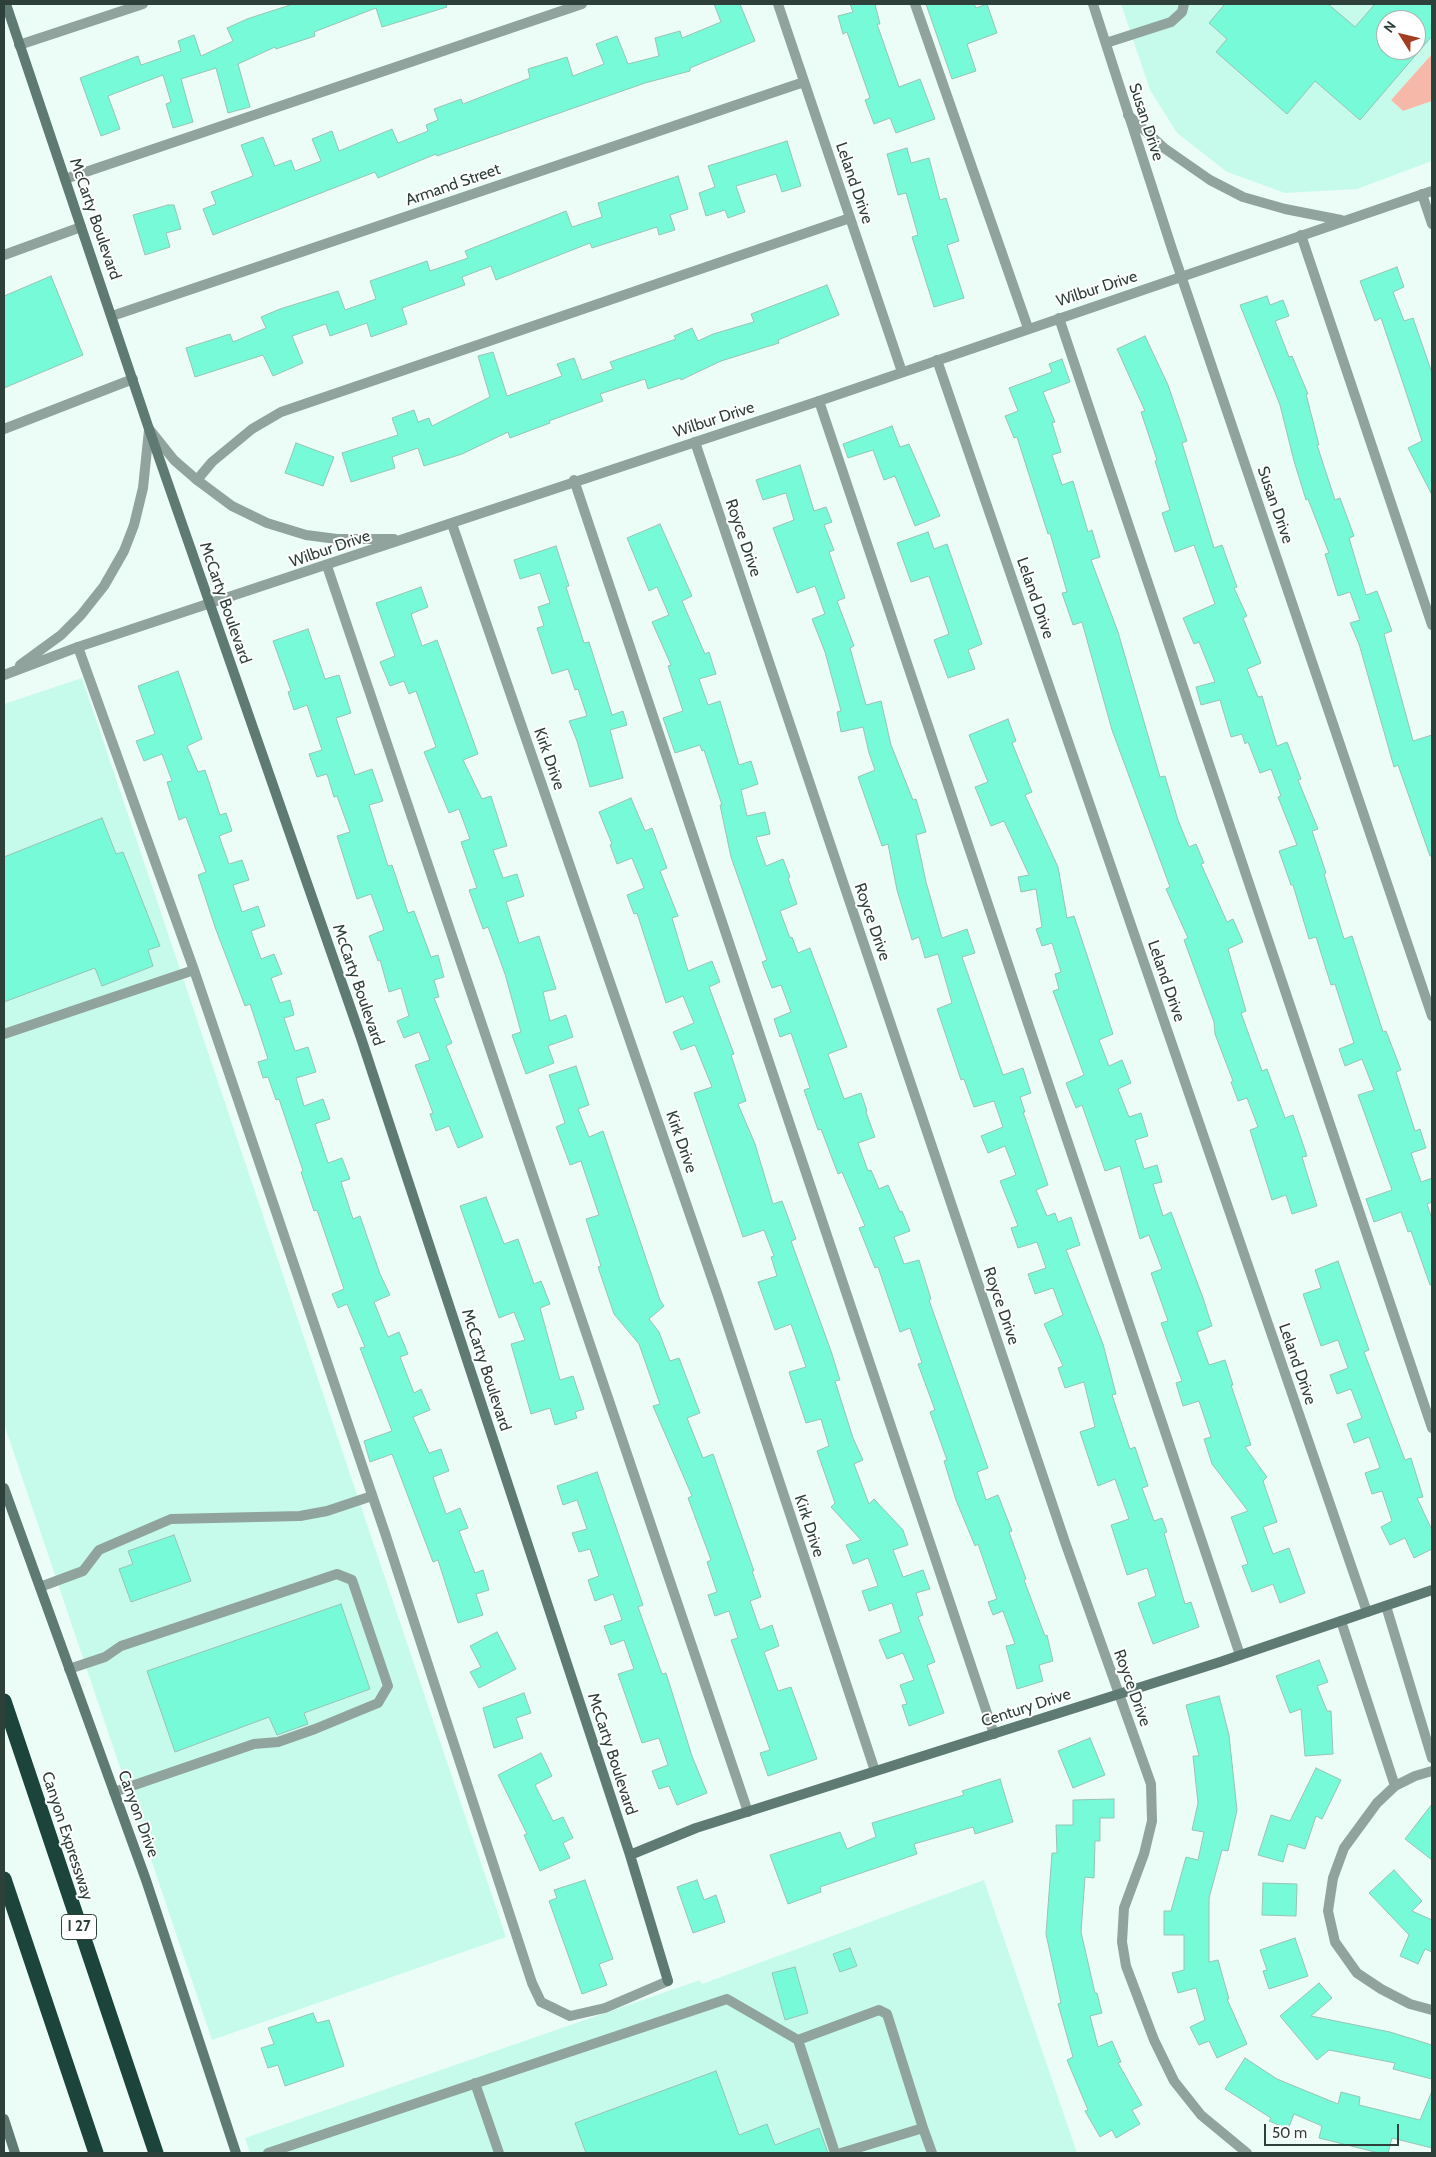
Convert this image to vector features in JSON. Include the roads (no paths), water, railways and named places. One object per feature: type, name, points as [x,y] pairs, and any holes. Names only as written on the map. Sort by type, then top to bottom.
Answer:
[{"type":"highway","name":"Canyon Expressway","points":[[4,1701],[156,2153]]},
{"type":"highway","points":[[4,1879],[96,2153]]},
{"type":"main road","name":"McCarty Boulevard","points":[[6,4],[149,429],[361,1038],[630,1855],[668,1981]]},
{"type":"main road","name":"Canyon Drive","points":[[4,1488],[146,1880],[236,2153]]},
{"type":"main road","name":"Century Drive","points":[[630,1855],[696,1828],[1118,1695],[1432,1590]]},
{"type":"main road","points":[[4,2119],[15,2153]]},
{"type":"street","points":[[19,45],[143,4]]},
{"type":"street","points":[[65,179],[582,4]]},
{"type":"street","name":"Leland Drive","points":[[778,4],[902,372]]},
{"type":"street","points":[[915,4],[1028,328]]},
{"type":"street","name":"Susan Drive","points":[[1093,4],[1127,114],[1432,1016]]},
{"type":"street","points":[[1106,43],[1172,22],[1182,12],[1184,4]]},
{"type":"street","name":"Armand Street","points":[[112,316],[804,82]]},
{"type":"street","points":[[1127,114],[1164,148],[1210,180],[1243,197],[1285,209],[1342,220]]},
{"type":"street","points":[[1427,193],[1432,224]]},
{"type":"street","name":"Wilbur Drive","points":[[7,674],[78,647],[452,524],[574,480],[819,401],[1028,328],[1183,278],[1342,220],[1427,193]]},
{"type":"street","points":[[198,480],[212,462],[252,429],[281,412],[850,218]]},
{"type":"street","points":[[4,255],[81,227]]},
{"type":"street","points":[[1301,235],[1432,625]]},
{"type":"street","points":[[1058,318],[1432,1428]]},
{"type":"street","name":"Leland Drive","points":[[937,360],[1367,1612]]},
{"type":"street","points":[[4,429],[133,379]]},
{"type":"street","points":[[819,401],[1240,1655]]},
{"type":"street","points":[[149,429],[174,460],[198,480],[232,506],[267,523],[306,535],[337,539],[404,539]]},
{"type":"street","points":[[7,674],[61,635],[81,615],[104,586],[124,550],[134,525],[143,488],[149,429]]},
{"type":"street","name":"Royce Drive","points":[[695,442],[1118,1695],[1151,1784],[1152,1821],[1144,1854],[1124,1908],[1122,1942],[1126,1966],[1154,2040],[1174,2081],[1201,2115],[1247,2153]]},
{"type":"street","points":[[574,480],[994,1734]]},
{"type":"street","name":"Kirk Drive","points":[[452,524],[718,1296],[875,1771]]},
{"type":"street","points":[[326,566],[748,1812]]},
{"type":"street","points":[[78,647],[194,970],[372,1496],[532,1983],[541,2002],[570,2016],[605,2008],[668,1981]]},
{"type":"street","points":[[4,1034],[194,970]]},
{"type":"street","points":[[40,1587],[83,1570],[99,1550],[171,1519],[300,1516],[327,1511],[372,1496]]},
{"type":"street","points":[[69,1669],[104,1657],[121,1646],[337,1574],[352,1580],[388,1686],[378,1703],[306,1733],[278,1742],[254,1744],[114,1792]]},
{"type":"street","points":[[1386,1606],[1432,1758]]},
{"type":"street","points":[[1341,1621],[1395,1786]]},
{"type":"street","points":[[1432,1771],[1415,1776],[1395,1786],[1377,1802],[1344,1848],[1332,1878],[1328,1911],[1335,1942],[1358,1973],[1380,1989],[1410,2004],[1432,2010]]},
{"type":"street","points":[[273,2152],[727,1999],[798,2040],[835,2153]]},
{"type":"street","points":[[798,2040],[879,2010],[887,2014],[932,2153]]},
{"type":"street","points":[[475,2083],[499,2153]]},
{"type":"street","points":[[841,2153],[923,2128]]}]
